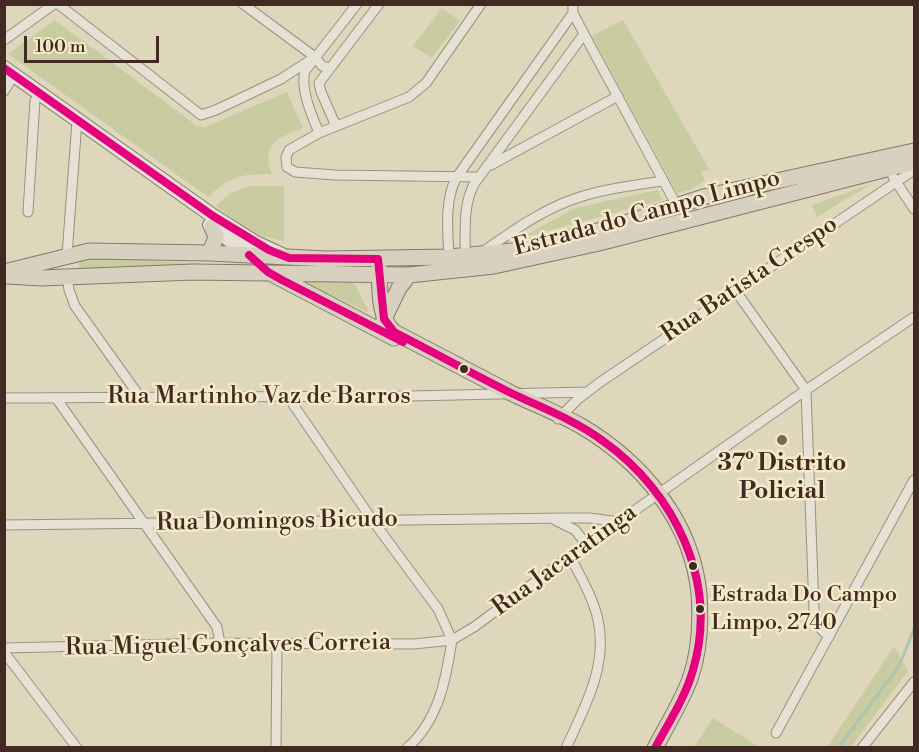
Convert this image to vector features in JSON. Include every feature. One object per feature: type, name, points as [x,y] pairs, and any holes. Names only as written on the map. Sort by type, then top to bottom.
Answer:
[{"type":"main road","points":[[7,79],[35,100],[77,126],[249,255],[268,272],[559,418],[614,450],[649,481],[660,494],[682,530],[691,555],[698,584],[700,631],[690,679],[655,747]]},
{"type":"main road","points":[[7,79],[213,216],[254,242],[289,258]]},
{"type":"main road","name":"Estrada do Campo Limpo","points":[[4,274],[41,278],[268,272],[409,275],[601,230],[704,197],[915,151]]},
{"type":"main road","name":"Estrada do Campo Limpo","points":[[4,274],[89,251],[210,253],[326,259],[462,261],[534,259],[915,162]]},
{"type":"main road","points":[[678,223],[704,197]]},
{"type":"main road","points":[[210,253],[216,237],[212,227]]},
{"type":"main road","points":[[63,257],[56,262],[56,268],[65,276]]},
{"type":"main road","points":[[307,293],[304,274],[314,263],[326,259]]},
{"type":"main road","points":[[378,259],[384,319],[394,332],[508,394]]},
{"type":"main road","points":[[384,319],[399,288],[409,275]]},
{"type":"street","points":[[4,40],[56,4],[199,114],[206,115],[281,80],[315,57]]},
{"type":"street","points":[[243,4],[315,57],[322,66],[330,68]]},
{"type":"street","points":[[319,133],[303,79],[305,70],[357,4]]},
{"type":"street","points":[[336,126],[321,92],[320,83],[379,4]]},
{"type":"street","points":[[479,177],[335,175],[295,172],[289,169],[286,157],[289,150],[319,133],[418,92],[481,4]]},
{"type":"street","points":[[573,8],[584,34],[677,206]]},
{"type":"street","points":[[462,261],[447,205],[449,191],[573,8]]},
{"type":"street","points":[[462,261],[465,209],[468,197],[479,177],[584,34]]},
{"type":"street","points":[[489,166],[618,96]]},
{"type":"street","points":[[28,212],[35,100]]},
{"type":"street","points":[[63,257],[77,126]]},
{"type":"street","points":[[886,168],[915,209]]},
{"type":"street","name":"Rua Batista Crespo","points":[[559,418],[587,392],[915,170]]},
{"type":"street","points":[[462,261],[535,217],[575,199],[592,193],[663,181]]},
{"type":"street","points":[[503,252],[505,242],[512,232]]},
{"type":"street","points":[[65,276],[75,306],[140,397]]},
{"type":"street","points":[[735,290],[806,390],[814,610],[820,628],[829,637]]},
{"type":"street","name":"Rua Jacaratinga","points":[[452,640],[474,627],[570,556],[806,390],[915,317]]},
{"type":"street","points":[[508,394],[587,392]]},
{"type":"street","name":"Rua Martinho Vaz de Barros","points":[[4,398],[508,394]]},
{"type":"street","points":[[288,397],[373,521],[438,609],[452,640],[443,689],[437,706],[423,732],[407,747]]},
{"type":"street","points":[[56,398],[217,627],[220,643]]},
{"type":"street","points":[[776,733],[915,480]]},
{"type":"street","name":"Rua Domingos Bicudo","points":[[549,518],[575,531],[587,545]]},
{"type":"street","name":"Rua Domingos Bicudo","points":[[4,525],[549,518],[590,518],[619,522]]},
{"type":"street","points":[[566,747],[586,704],[598,669],[601,644],[598,619],[570,556]]},
{"type":"street","name":"Rua Miguel Gonçalves Correia","points":[[4,650],[220,643],[414,644],[452,640]]},
{"type":"street","points":[[276,747],[277,645]]},
{"type":"street","points":[[4,650],[75,747]]},
{"type":"street","points":[[862,747],[915,682]]},
{"type":"green space","points":[[442,8],[460,21],[432,58],[413,46]]},
{"type":"green space","points":[[55,20],[196,125],[203,127],[210,125],[287,92],[303,128],[279,139],[270,148],[268,155],[272,174],[244,176],[230,180],[208,197],[8,54]]},
{"type":"green space","points":[[623,20],[709,169],[701,172],[705,181],[690,190],[677,193],[592,36]]},
{"type":"green space","points":[[871,184],[817,217],[812,205]]},
{"type":"green space","points":[[249,186],[284,186],[284,241],[254,234],[216,206],[229,194]]},
{"type":"green space","points":[[658,190],[662,200],[521,238],[575,208]]},
{"type":"green space","points":[[77,256],[224,265],[80,270]]},
{"type":"green space","points":[[349,280],[356,286],[367,312],[308,285],[307,282]]},
{"type":"green space","points":[[894,646],[908,671],[851,747],[827,747]]},
{"type":"green space","points":[[713,718],[759,747],[694,747]]},
{"type":"waterway","points":[[838,748],[899,666],[914,629]]},
{"type":"transit line","points":[[4,68],[213,216],[269,250],[289,258],[378,259],[384,319],[394,332],[581,427],[629,462],[651,486],[670,513],[685,542],[695,572],[700,604],[700,637],[690,680],[655,748]]},
{"type":"transit line","points":[[249,255],[268,272],[282,280],[403,342]]},
{"type":"place","name":"37º Distrito Policial","points":[[782,440]]},
{"type":"place","name":"Estrada Do Campo Limpo, 2740","points":[[700,609]]}]
